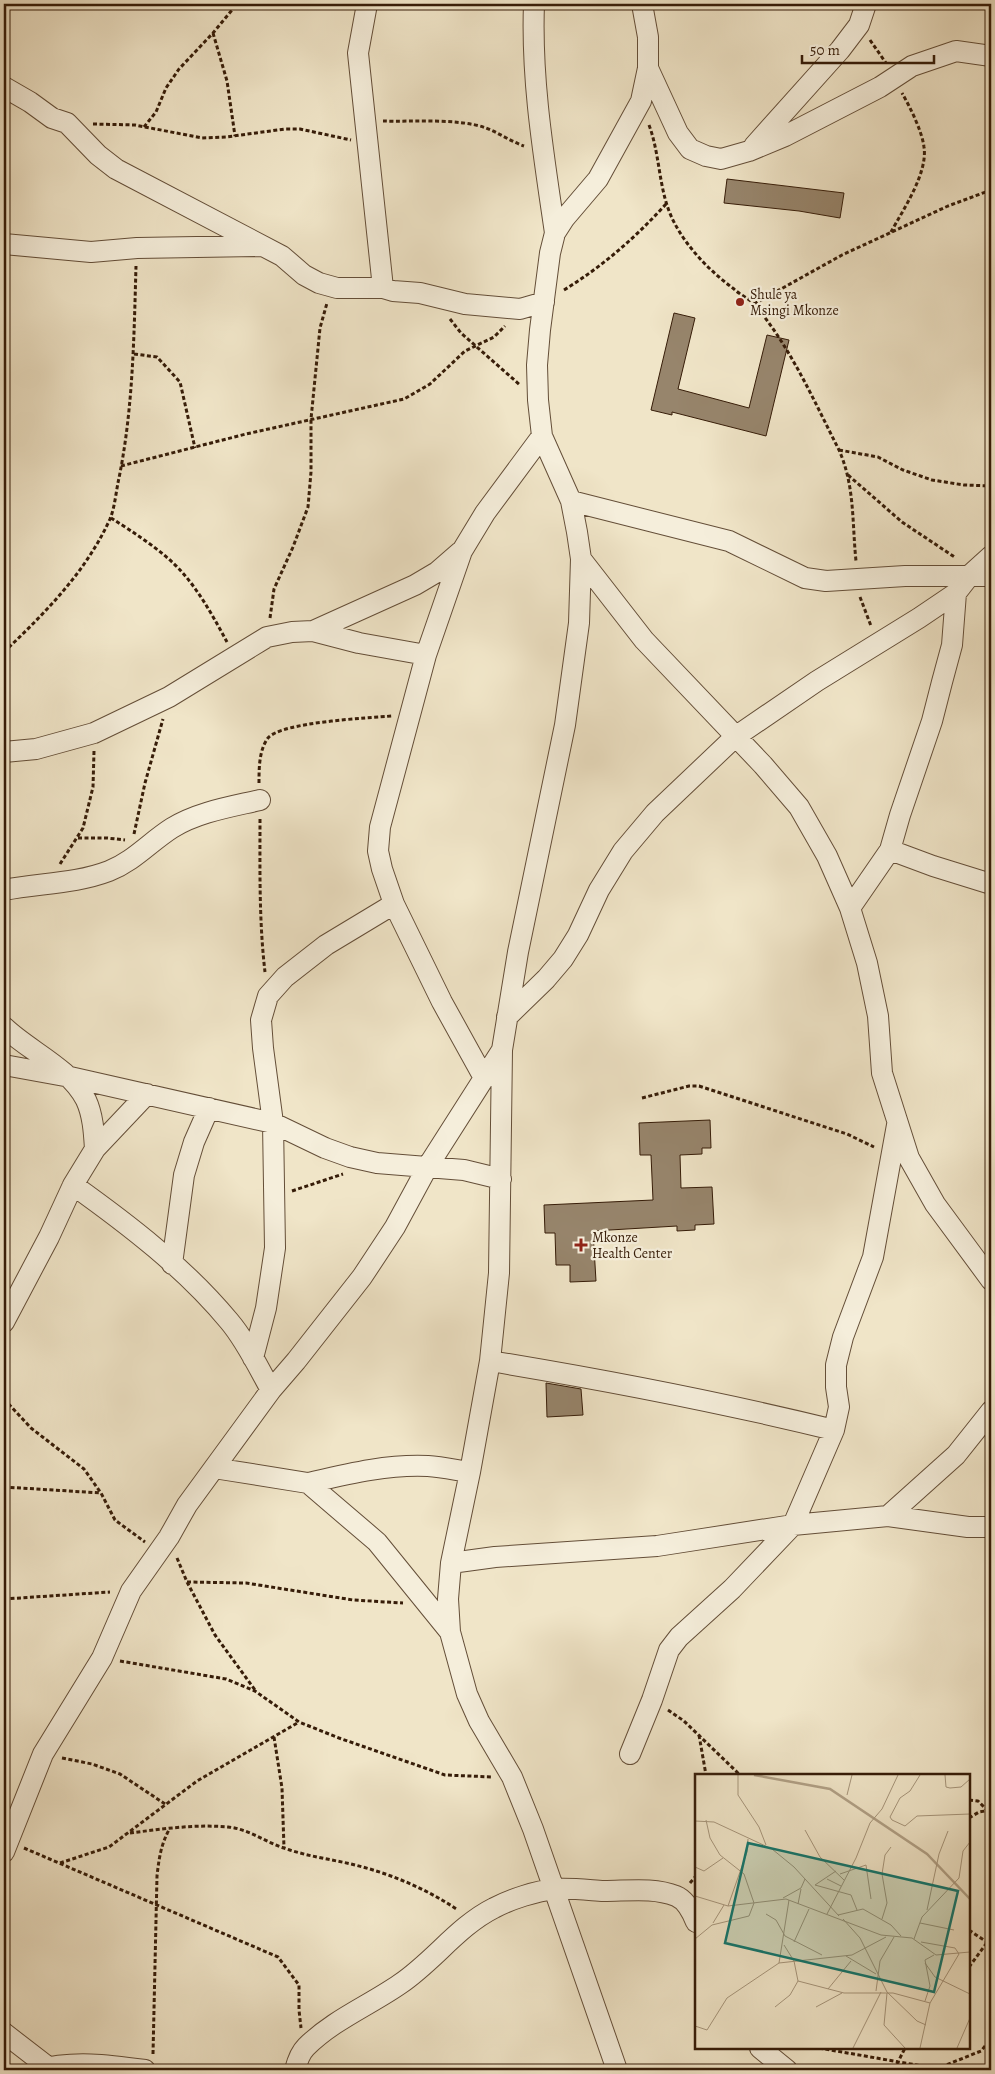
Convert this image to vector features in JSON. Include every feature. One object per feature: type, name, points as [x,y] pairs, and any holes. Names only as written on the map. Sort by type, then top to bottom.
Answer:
[{"type":"street","points":[[367,4],[358,53],[383,288]]},
{"type":"street","points":[[534,4],[533,34],[536,93],[555,233]]},
{"type":"street","points":[[617,2070],[533,1829],[512,1777],[479,1721],[467,1694],[450,1632],[448,1599],[451,1563],[490,1361],[499,1273],[502,1050],[527,908],[565,724],[579,623],[581,559],[570,501],[542,436],[538,400],[537,365],[544,302],[550,254],[555,233],[564,219],[598,179],[640,101],[648,68],[648,37],[642,4]]},
{"type":"street","points":[[749,151],[840,50],[859,25],[866,4]]},
{"type":"street","points":[[648,68],[678,132],[690,148],[706,156],[721,159],[749,151],[811,123],[894,78],[912,66],[956,52],[991,56]]},
{"type":"street","points":[[4,87],[30,102],[52,118],[67,123],[98,154],[116,168],[282,256],[304,275],[319,283],[337,288],[383,288],[465,304],[520,309],[544,302]]},
{"type":"street","points":[[4,244],[91,252],[137,248],[262,246]]},
{"type":"street","points":[[484,1078],[442,1002],[394,904],[378,851],[380,827],[426,655],[462,551],[485,513],[542,436]]},
{"type":"street","points":[[570,501],[729,541],[805,578],[826,581],[979,574]]},
{"type":"street","points":[[313,632],[415,586],[437,572],[462,551]]},
{"type":"street","points":[[507,1018],[546,979],[562,959],[578,935],[599,890],[622,850],[655,813],[735,737],[817,681],[956,593],[979,574],[991,556]]},
{"type":"street","points":[[581,559],[644,640],[763,765],[799,807],[827,856],[850,908],[866,963],[878,1016],[882,1073],[909,1158],[935,1204],[991,1280]]},
{"type":"street","points":[[850,908],[890,850],[938,698],[952,645],[956,593]]},
{"type":"street","points":[[4,752],[36,749],[94,733],[169,697],[267,637],[292,632],[313,632],[359,643],[426,655]]},
{"type":"street","points":[[4,890],[78,880],[111,870],[127,862],[171,829],[191,818],[260,800]]},
{"type":"street","points":[[890,850],[991,884]]},
{"type":"street","points":[[253,1358],[266,1308],[275,1248],[274,1123],[263,1048],[262,1020],[268,996],[285,977],[326,945],[394,904]]},
{"type":"street","points":[[4,1026],[70,1077],[86,1100],[92,1119],[95,1149]]},
{"type":"street","points":[[5,1847],[43,1754],[102,1658],[130,1591],[164,1544],[187,1505],[214,1468],[272,1390],[362,1277],[395,1227],[428,1166],[502,1050]]},
{"type":"street","points":[[4,1065],[70,1077],[274,1123],[325,1148],[350,1157],[377,1163],[464,1170],[501,1179]]},
{"type":"street","points":[[4,1322],[49,1237],[73,1185],[95,1149],[146,1094]]},
{"type":"street","points":[[172,1264],[184,1175],[194,1142],[209,1108]]},
{"type":"street","points":[[630,1754],[652,1700],[664,1660],[669,1650],[679,1637],[732,1589],[793,1525],[834,1430],[838,1408],[836,1365],[843,1337],[874,1257],[897,1125]]},
{"type":"street","points":[[73,1185],[123,1221],[172,1264],[230,1322],[272,1390]]},
{"type":"street","points":[[490,1361],[619,1384],[834,1430]]},
{"type":"street","points":[[888,1516],[956,1455],[991,1411]]},
{"type":"street","points":[[214,1468],[308,1483],[393,1467],[428,1466],[470,1472]]},
{"type":"street","points":[[308,1483],[377,1542],[450,1632]]},
{"type":"street","points":[[451,1563],[495,1557],[657,1546],[793,1525],[888,1516],[968,1527],[991,1527]]},
{"type":"street","points":[[295,2070],[304,2048],[367,2003],[401,1984],[473,1920],[494,1907],[554,1889],[664,1893],[677,1896],[692,1910],[695,1919]]},
{"type":"street","points":[[4,2033],[43,2069],[92,2064],[149,2066]]},
{"type":"street","points":[[761,2049],[787,2070]]},
{"type":"path","points":[[144,127],[156,112],[166,88],[179,69],[237,4]]},
{"type":"path","points":[[859,25],[878,51],[910,107],[924,146],[923,163],[917,180],[891,233]]},
{"type":"path","points":[[213,33],[227,82],[235,136]]},
{"type":"path","points":[[640,101],[651,129],[666,204],[675,225],[690,247],[706,265],[733,289],[754,304],[796,364],[839,450],[848,475],[861,600],[879,642]]},
{"type":"path","points":[[365,120],[463,123],[485,128],[508,140],[544,152]]},
{"type":"path","points":[[67,123],[135,125],[202,138],[300,129],[368,143]]},
{"type":"path","points":[[754,304],[842,255],[948,206],[991,190]]},
{"type":"path","points":[[544,302],[604,264],[632,240],[666,204]]},
{"type":"path","points":[[4,652],[30,627],[78,574],[110,518],[125,447],[134,354],[137,248]]},
{"type":"path","points":[[267,637],[274,589],[293,548],[308,507],[311,472],[311,419],[320,328],[325,307],[337,288]]},
{"type":"path","points":[[438,298],[455,325],[475,346],[538,400]]},
{"type":"path","points":[[121,467],[246,434],[404,399],[430,384],[465,351],[499,333],[520,309]]},
{"type":"path","points":[[134,354],[157,357],[180,382],[196,448]]},
{"type":"path","points":[[839,450],[878,457],[903,470],[932,480],[964,485],[991,486]]},
{"type":"path","points":[[848,475],[902,522],[979,574]]},
{"type":"path","points":[[110,518],[140,537],[181,570],[212,614],[234,656]]},
{"type":"path","points":[[78,838],[107,838],[132,841],[145,782],[169,697]]},
{"type":"path","points":[[268,996],[262,942],[259,770],[262,749],[268,737],[279,730],[340,721],[410,714]]},
{"type":"path","points":[[48,883],[78,838],[89,810],[92,787],[94,733]]},
{"type":"path","points":[[642,1098],[689,1086],[708,1088],[802,1121],[847,1134],[891,1154]]},
{"type":"path","points":[[275,1197],[377,1163]]},
{"type":"path","points":[[4,1399],[31,1428],[84,1469],[101,1493],[115,1520],[124,1528],[164,1544],[216,1636],[255,1690]]},
{"type":"path","points":[[4,1487],[101,1493]]},
{"type":"path","points":[[187,1582],[246,1583],[353,1600],[429,1604]]},
{"type":"path","points":[[4,1599],[130,1591]]},
{"type":"path","points":[[102,1658],[226,1679],[255,1690],[299,1722],[420,1768],[445,1775],[512,1777]]},
{"type":"path","points":[[652,1700],[684,1721],[739,1774]]},
{"type":"path","points":[[60,1863],[109,1847],[197,1781],[299,1722]]},
{"type":"path","points":[[699,1734],[706,1774]]},
{"type":"path","points":[[274,1737],[282,1788],[284,1848]]},
{"type":"path","points":[[43,1754],[92,1764],[120,1774],[165,1804]]},
{"type":"path","points":[[970,1800],[978,1802],[990,1810]]},
{"type":"path","points":[[970,1817],[978,1812],[990,1810]]},
{"type":"path","points":[[130,1833],[170,1828],[228,1827],[247,1830],[284,1848],[350,1864],[410,1883],[436,1896],[473,1920]]},
{"type":"path","points":[[149,2066],[159,1857],[164,1839],[170,1828]]},
{"type":"path","points":[[5,1847],[60,1863],[278,1957],[299,1985],[299,2019],[304,2048]]},
{"type":"path","points":[[970,1931],[991,1945]]},
{"type":"path","points":[[970,1966],[991,1937]]},
{"type":"path","points":[[940,2068],[981,2050],[991,2039]]},
{"type":"path","points":[[823,2049],[945,2070]]},
{"type":"path","points":[[894,2070],[904,2049]]},
{"type":"building","points":[[727,179],[844,193],[840,218],[799,211],[724,203]]},
{"type":"building","points":[[674,313],[695,318],[678,389],[749,408],[767,335],[789,340],[766,436],[672,412],[672,415],[651,410]]},
{"type":"building","points":[[710,1120],[711,1148],[702,1148],[702,1154],[680,1155],[681,1188],[712,1187],[714,1224],[695,1225],[695,1230],[677,1231],[677,1226],[593,1231],[596,1281],[570,1282],[570,1265],[556,1265],[555,1233],[545,1233],[544,1205],[653,1200],[651,1155],[640,1155],[639,1123]]},
{"type":"building","points":[[546,1383],[581,1389],[583,1415],[547,1417]]},
{"type":"place","name":"Shule ya Msingi Mkonze","points":[[740,302]]},
{"type":"place","name":"Mkonze Health Center","points":[[581,1245]]}]
